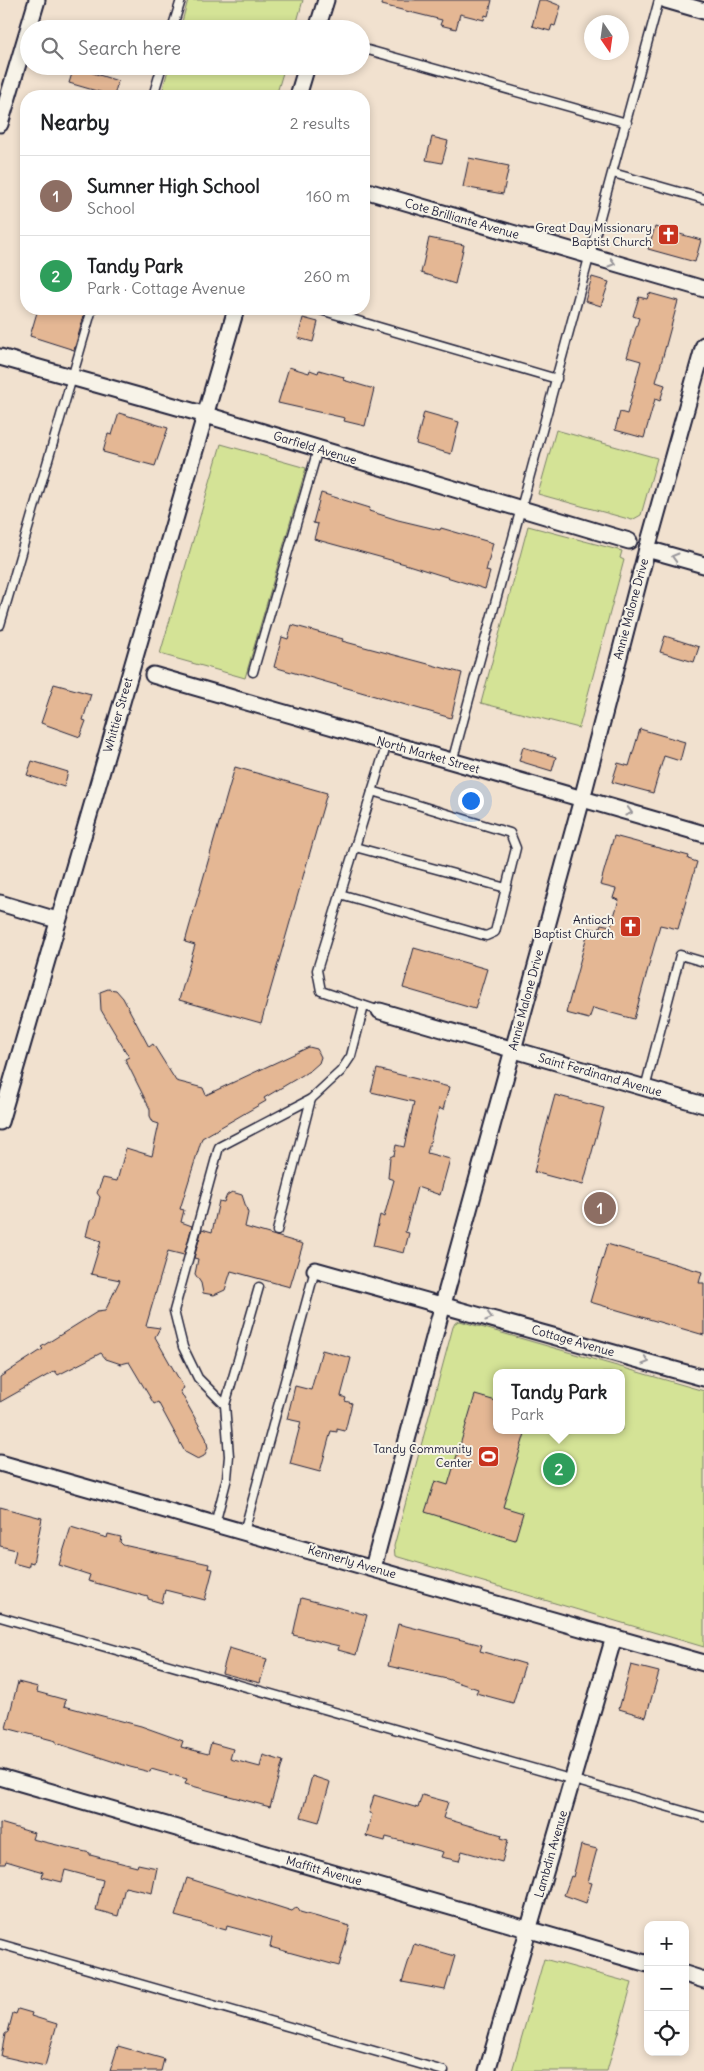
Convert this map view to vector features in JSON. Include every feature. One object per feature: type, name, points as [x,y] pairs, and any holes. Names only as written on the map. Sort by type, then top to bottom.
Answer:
[{"type":"street","points":[[31,20],[37,0]]},
{"type":"street","points":[[320,20],[326,0]]},
{"type":"street","points":[[666,0],[704,11]]},
{"type":"street","points":[[0,124],[20,57]]},
{"type":"street","points":[[300,90],[304,75]]},
{"type":"street","name":"Cote Brilliante Avenue","points":[[370,192],[704,289]]},
{"type":"street","name":"Whittier Street","points":[[0,1122],[57,920],[234,315]]},
{"type":"street","name":"Annie Malone Drive","points":[[373,1568],[512,1050],[582,799],[647,548],[704,345]]},
{"type":"street","name":"Garfield Avenue","points":[[0,357],[206,415],[629,541]]},
{"type":"street","points":[[647,548],[704,565]]},
{"type":"street","name":"North Market Street","points":[[152,675],[704,834]]},
{"type":"street","points":[[0,903],[57,920]]},
{"type":"street","name":"Saint Ferdinand Avenue","points":[[380,1011],[704,1105]]},
{"type":"street","name":"Cottage Avenue","points":[[315,1270],[704,1378]]},
{"type":"street","name":"Kennerly Avenue","points":[[0,1463],[704,1663]]},
{"type":"street","name":"Lambdin Avenue","points":[[487,2071],[614,1637]]},
{"type":"street","name":"Maffitt Avenue","points":[[0,1777],[644,1963]]},
{"type":"street","points":[[689,1975],[704,1980]]},
{"type":"lane","points":[[175,20],[181,0]]},
{"type":"lane","points":[[452,762],[660,0]]},
{"type":"lane","points":[[370,51],[627,123]]},
{"type":"lane","points":[[155,90],[159,75]]},
{"type":"lane","points":[[614,173],[704,199]]},
{"type":"lane","points":[[0,625],[90,315]]},
{"type":"lane","points":[[338,315],[557,379]]},
{"type":"lane","points":[[253,672],[318,449]]},
{"type":"lane","points":[[380,1011],[321,991],[317,970],[387,742]]},
{"type":"lane","points":[[340,894],[486,936],[494,932],[516,848],[510,833],[372,791]]},
{"type":"lane","points":[[355,846],[506,888]]},
{"type":"lane","points":[[645,1088],[680,955],[704,962]]},
{"type":"lane","points":[[225,1405],[198,1378],[183,1347],[174,1311],[220,1147],[311,1099],[341,1071],[351,1056],[364,1006]]},
{"type":"lane","points":[[276,1231],[311,1099]]},
{"type":"lane","points":[[244,1532],[315,1270]]},
{"type":"lane","points":[[215,1524],[227,1478],[229,1456],[225,1405],[259,1287]]},
{"type":"lane","points":[[0,1617],[704,1817]]},
{"type":"lane","points":[[0,1944],[444,2071]]},
{"type":"green space","points":[[188,0],[303,0],[297,20],[182,20]]},
{"type":"green space","points":[[167,75],[282,75],[278,90],[163,90]]},
{"type":"green space","points":[[556,430],[657,458],[641,515],[632,520],[538,494]]},
{"type":"green space","points":[[221,444],[306,468],[245,678],[160,654]]},
{"type":"green space","points":[[528,526],[622,551],[620,558],[624,560],[579,728],[481,703]]},
{"type":"green space","points":[[460,1321],[704,1391],[704,1647],[395,1556],[394,1546],[455,1323]]},
{"type":"green space","points":[[544,1959],[632,1983],[607,2071],[512,2071]]},
{"type":"building","points":[[383,0],[492,0],[488,16],[485,15],[484,20],[460,14],[456,29],[440,25],[442,20],[382,5]]},
{"type":"building","points":[[539,0],[546,0],[561,6],[555,26],[552,25],[550,31],[532,26]]},
{"type":"building","points":[[72,75],[99,75],[118,81],[116,90],[93,90],[69,83]]},
{"type":"building","points":[[432,137],[448,141],[442,163],[426,160]]},
{"type":"building","points":[[469,158],[509,166],[503,194],[463,187]]},
{"type":"building","name":"Great Day Missionary Baptist Church","points":[[655,227],[701,240],[695,262],[648,249]]},
{"type":"building","points":[[429,238],[464,245],[455,284],[421,273]]},
{"type":"building","points":[[592,277],[609,282],[601,306],[585,301]]},
{"type":"building","points":[[649,293],[678,301],[656,382],[665,385],[660,401],[655,399],[644,438],[615,430],[620,412],[627,414],[641,361],[627,357],[639,318],[633,316],[639,297],[647,299]]},
{"type":"building","points":[[36,315],[84,315],[74,350],[30,336]]},
{"type":"building","points":[[303,318],[318,322],[313,342],[298,338]]},
{"type":"building","points":[[289,367],[309,373],[310,370],[318,373],[319,370],[344,377],[343,380],[374,389],[365,426],[344,421],[345,418],[278,403]]},
{"type":"building","points":[[424,412],[459,422],[451,454],[416,444]]},
{"type":"building","points":[[119,413],[168,428],[155,466],[103,452],[108,434],[112,435]]},
{"type":"building","points":[[321,493],[370,508],[369,511],[398,520],[440,530],[441,528],[493,543],[486,571],[490,572],[485,589],[405,564],[314,539],[318,524],[313,523]]},
{"type":"building","points":[[292,625],[343,639],[342,641],[462,673],[451,718],[274,667],[282,637],[288,639]]},
{"type":"building","points":[[665,636],[699,647],[694,662],[660,652]]},
{"type":"building","points":[[54,684],[91,694],[83,720],[86,721],[80,737],[41,723]]},
{"type":"building","points":[[640,729],[685,742],[680,761],[664,756],[653,793],[612,782],[618,763],[629,766]]},
{"type":"building","points":[[523,747],[556,757],[552,771],[519,761]]},
{"type":"building","points":[[32,761],[68,772],[64,787],[27,775]]},
{"type":"building","points":[[235,767],[327,793],[261,1023],[179,1000],[195,945],[185,942]]},
{"type":"building","name":"Antioch Baptist Church","points":[[614,836],[689,856],[688,859],[697,862],[678,929],[660,925],[634,1019],[593,1008],[589,1019],[566,1013],[589,928],[599,930],[601,924],[611,926],[619,900],[613,898],[616,889],[600,885]]},
{"type":"building","points":[[414,948],[487,969],[475,1009],[403,988]]},
{"type":"building","points":[[108,989],[116,990],[123,998],[149,1047],[153,1044],[176,1081],[203,1088],[206,1095],[309,1047],[317,1049],[321,1057],[319,1063],[311,1070],[264,1098],[266,1101],[202,1138],[180,1209],[184,1210],[181,1222],[192,1226],[184,1255],[168,1251],[146,1326],[160,1328],[155,1337],[184,1388],[180,1391],[206,1438],[208,1448],[204,1456],[198,1459],[185,1452],[158,1402],[154,1404],[129,1362],[121,1364],[106,1359],[101,1353],[58,1375],[55,1371],[0,1402],[0,1377],[43,1349],[41,1347],[97,1312],[105,1311],[120,1280],[91,1274],[101,1241],[86,1236],[90,1220],[95,1217],[100,1197],[97,1193],[103,1178],[117,1181],[126,1148],[152,1156],[159,1124],[153,1122],[150,1116],[150,1109],[125,1059],[129,1057],[101,1010],[100,992]]},
{"type":"building","points":[[377,1069],[449,1087],[443,1110],[439,1108],[427,1153],[450,1159],[440,1195],[417,1187],[405,1232],[409,1233],[404,1253],[373,1246],[380,1215],[384,1217],[394,1180],[388,1178],[390,1157],[394,1155],[396,1145],[404,1147],[414,1102],[371,1092]]},
{"type":"building","points":[[555,1095],[604,1108],[583,1185],[534,1172]]},
{"type":"building","points":[[232,1192],[242,1195],[248,1213],[245,1227],[303,1244],[290,1287],[231,1271],[225,1290],[214,1295],[203,1293],[201,1283],[195,1274],[198,1259],[194,1258],[202,1229],[212,1232],[219,1201],[224,1202],[227,1195]]},
{"type":"building","points":[[607,1244],[702,1272],[699,1283],[704,1283],[704,1335],[590,1302]]},
{"type":"building","points":[[322,1350],[351,1358],[341,1396],[346,1398],[345,1401],[352,1403],[345,1431],[337,1429],[337,1432],[331,1431],[320,1472],[290,1464],[301,1422],[287,1419],[295,1386],[311,1390]]},
{"type":"building","name":"Tandy Community Center","points":[[475,1395],[493,1400],[493,1434],[525,1434],[503,1507],[523,1513],[515,1540],[425,1512],[435,1481],[448,1485]]},
{"type":"building","points":[[0,1507],[42,1518],[33,1563],[30,1562],[28,1567],[13,1563],[16,1550],[0,1546]]},
{"type":"building","points":[[71,1527],[107,1538],[108,1534],[121,1537],[120,1542],[123,1545],[209,1564],[208,1568],[213,1569],[205,1600],[165,1590],[162,1603],[148,1599],[148,1597],[88,1581],[90,1575],[59,1565]]},
{"type":"building","points":[[301,1598],[367,1615],[356,1655],[338,1650],[339,1646],[293,1635]]},
{"type":"building","points":[[398,1624],[482,1645],[480,1651],[525,1664],[513,1703],[476,1693],[478,1689],[447,1679],[388,1666]]},
{"type":"building","points":[[229,1648],[267,1659],[260,1683],[222,1673]]},
{"type":"building","points":[[631,1665],[659,1672],[646,1717],[619,1709]]},
{"type":"building","points":[[18,1682],[38,1687],[37,1692],[66,1700],[64,1706],[141,1726],[183,1741],[181,1747],[208,1754],[211,1743],[233,1749],[230,1759],[260,1767],[263,1755],[283,1761],[270,1807],[185,1784],[187,1779],[151,1769],[150,1772],[130,1767],[56,1743],[56,1741],[6,1728]]},
{"type":"building","points":[[312,1776],[330,1782],[319,1822],[301,1817]]},
{"type":"building","points":[[374,1795],[418,1808],[422,1795],[448,1802],[443,1818],[502,1835],[501,1838],[508,1840],[502,1862],[462,1851],[459,1861],[441,1857],[443,1852],[406,1842],[386,1837],[385,1841],[366,1836],[372,1814],[369,1813]]},
{"type":"building","points":[[0,1823],[34,1833],[32,1839],[137,1867],[138,1864],[157,1868],[152,1893],[125,1887],[118,1916],[96,1910],[103,1880],[65,1870],[62,1882],[42,1877],[43,1872],[6,1861],[5,1864],[0,1864]]},
{"type":"building","points":[[581,1845],[597,1849],[588,1882],[592,1883],[586,1903],[564,1895],[571,1876],[573,1877]]},
{"type":"building","points":[[187,1878],[292,1911],[297,1907],[300,1912],[350,1926],[339,1966],[270,1947],[272,1938],[227,1926],[226,1930],[175,1916]]},
{"type":"building","points":[[414,1944],[455,1956],[445,1990],[402,1982]]},
{"type":"building","points":[[18,2009],[32,2013],[31,2016],[57,2024],[45,2066],[1,2056],[5,2034],[8,2032],[13,2013],[16,2014]]},
{"type":"building","points":[[118,2046],[164,2059],[161,2071],[110,2071]]},
{"type":"place","name":"Great Day Missionary Baptist Church","points":[[668,235]]},
{"type":"place","name":"Antioch Baptist Church","points":[[630,927]]},
{"type":"place","name":"Sumner High School","points":[[600,1208]]},
{"type":"place","name":"Tandy Community Center","points":[[488,1456]]},
{"type":"place","name":"Tandy Park","points":[[559,1469]]}]
